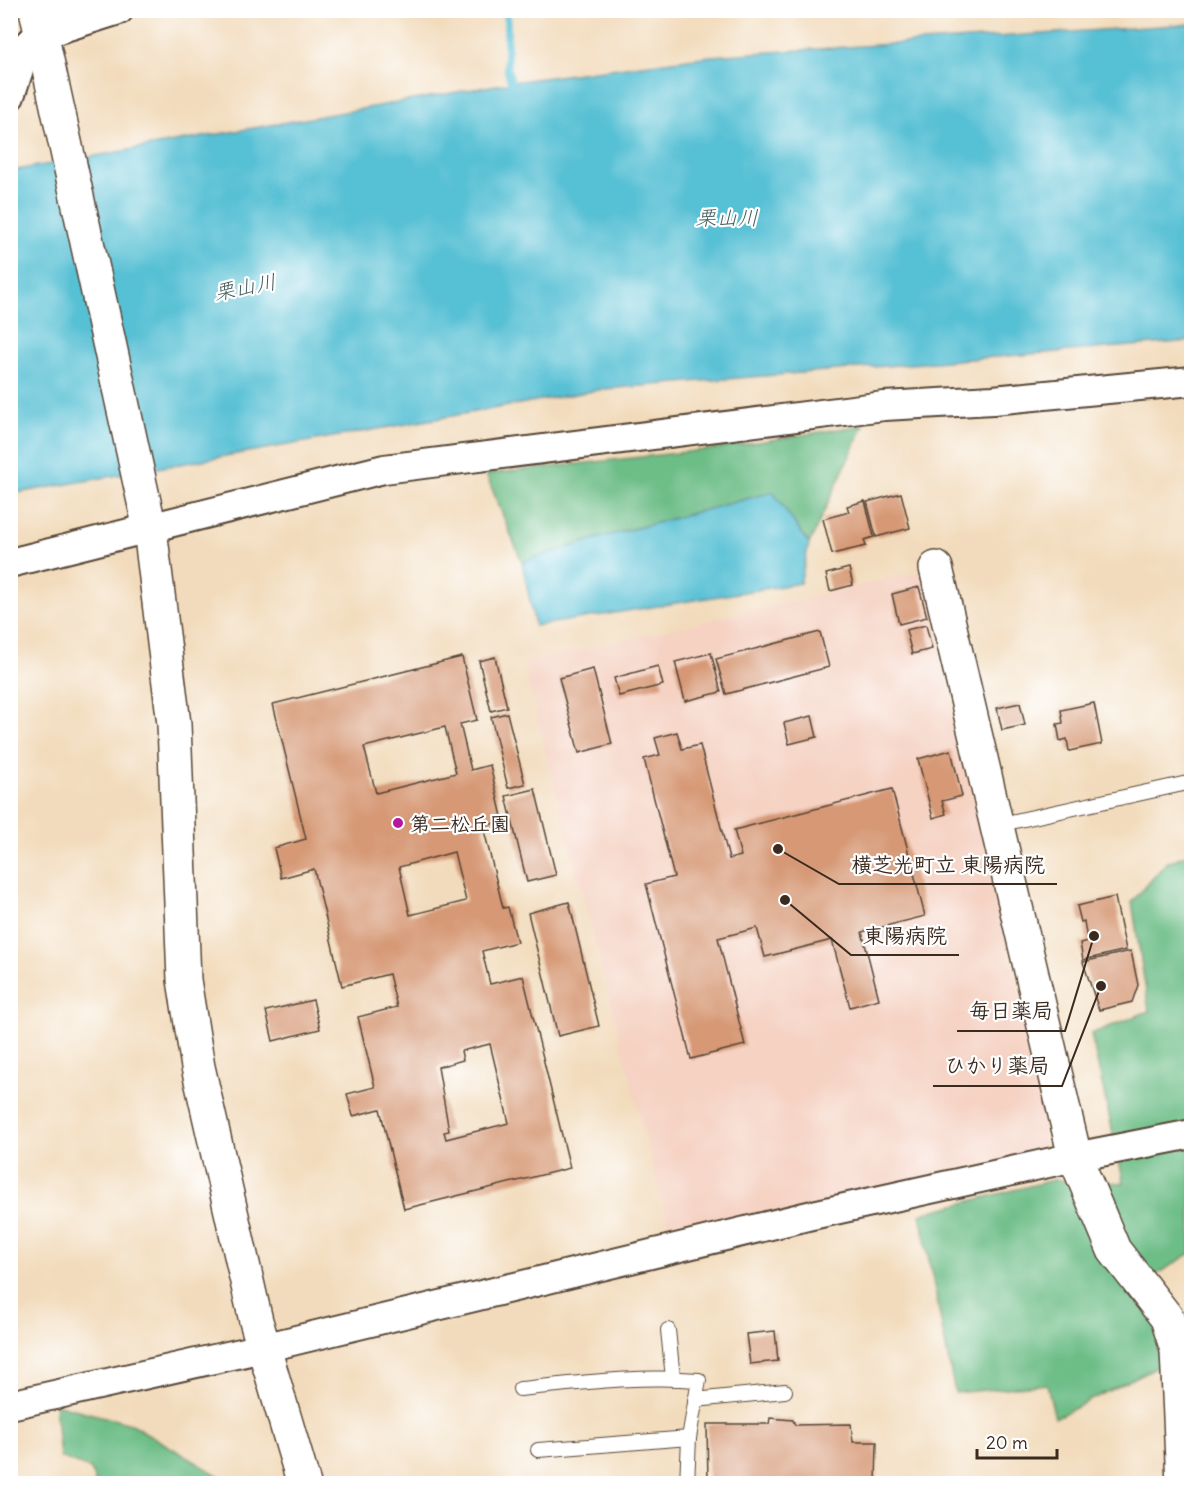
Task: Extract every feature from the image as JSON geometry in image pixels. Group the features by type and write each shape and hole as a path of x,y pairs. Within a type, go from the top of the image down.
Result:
{"street":[{"path":"38,23 119,10"},
{"path":"10,96 27,45 38,23"},
{"path":"38,23 150,529 174,724 184,980 198,1067 263,1348 304,1484"},
{"path":"10,563 384,469 884,406 993,400 1191,381"},
{"path":"936,568 1075,1157 1114,1250 1167,1318 1173,1331 1177,1350 1183,1484"},
{"path":"10,1405 263,1348 807,1216 1191,1134"}],"lane":[{"path":"997,825 1191,782"},
{"path":"669,1330 673,1378"},
{"path":"520,1389 592,1381 673,1378 699,1380 688,1438 687,1484"},
{"path":"695,1400 785,1391"},
{"path":"537,1450 688,1438"}],"shaded area":[{"path":"923,571 960,743 1020,997 1046,1133 1042,1149 672,1240 523,663"}],"green space":[{"path":"864,425 809,544 772,492 595,539 522,562 486,474 713,449"},
{"path":"1191,853 1191,1253 1130,1291 1155,1323 1160,1365 1055,1418 1047,1384 955,1393 920,1214 1053,1180 1124,1183 1091,1034 1149,1011 1132,902 1166,863"},
{"path":"55,1404 131,1424 231,1483 95,1483 91,1469 60,1457"}],"water":[{"name":"栗山川","path":"1191,24 1191,341 604,389 11,494 11,171 519,81 711,56"},
{"path":"773,492 809,544 800,583 535,626 522,562 595,539"}],"building":[{"path":"901,493 910,528 876,537 867,502"},
{"path":"865,501 874,537 864,540 866,546 832,554 823,519 849,512 847,506"},
{"path":"849,568 853,585 830,591 826,574"},
{"path":"919,587 927,617 899,624 892,594"},
{"path":"926,625 932,649 912,654 906,630"},
{"path":"820,632 829,667 726,694 716,659"},
{"path":"711,653 721,692 685,701 675,662"},
{"path":"462,657 477,720 460,724 471,770 490,765 503,821 483,826 503,908 508,907 517,942 482,951 490,984 523,976 570,1168 404,1209 380,1109 353,1116 347,1094 375,1087 358,1017 397,1007 389,974 342,986 314,869 281,878 274,848 306,839 273,704","holes":["445,727 456,773 376,793 364,747","454,852 466,901 410,915 399,867","490,1044 509,1123 446,1139 444,1132 449,1131 438,1067 463,1060 461,1051"]},
{"path":"495,657 507,707 491,711 479,661"},
{"path":"658,666 663,685 619,696 614,678"},
{"path":"593,669 612,744 579,753 559,678"},
{"path":"1020,703 1025,725 1002,730 997,708"},
{"path":"1094,703 1102,744 1069,751 1067,739 1060,741 1057,724 1063,723 1061,710"},
{"path":"507,713 525,784 508,788 491,717"},
{"path":"812,716 817,737 789,744 784,723"},
{"path":"677,732 682,749 700,745 729,859 741,856 734,830 892,789 925,916 862,932 879,999 850,1007 832,940 765,957 757,928 718,938 745,1045 691,1059 646,884 674,877 644,759 660,755 655,738"},
{"path":"951,750 962,796 942,801 946,814 933,818 918,759"},
{"path":"535,789 556,875 527,882 506,796"},
{"path":"1115,897 1126,950 1083,960 1080,943 1087,941 1084,921 1081,922 1077,906"},
{"path":"569,902 599,1026 558,1036 528,913"},
{"path":"1131,951 1138,985 1132,1002 1099,1010 1083,962"},
{"path":"313,1000 320,1029 273,1041 266,1011"},
{"path":"775,1331 778,1361 750,1364 746,1334"},
{"path":"770,1418 793,1420 795,1425 851,1424 853,1442 877,1442 876,1484 708,1484 707,1424 769,1424"}],"waterway":[{"path":"507,10 507,67 514,93"}],"place":[{"name":"第二松丘園","path":"398,823"},
{"name":"横芝光町立 東陽病院","path":"778,849"},
{"name":"東陽病院","path":"785,900"},
{"name":"毎日薬局","path":"1094,936"},
{"name":"ひかり薬局","path":"1101,986"}]}
